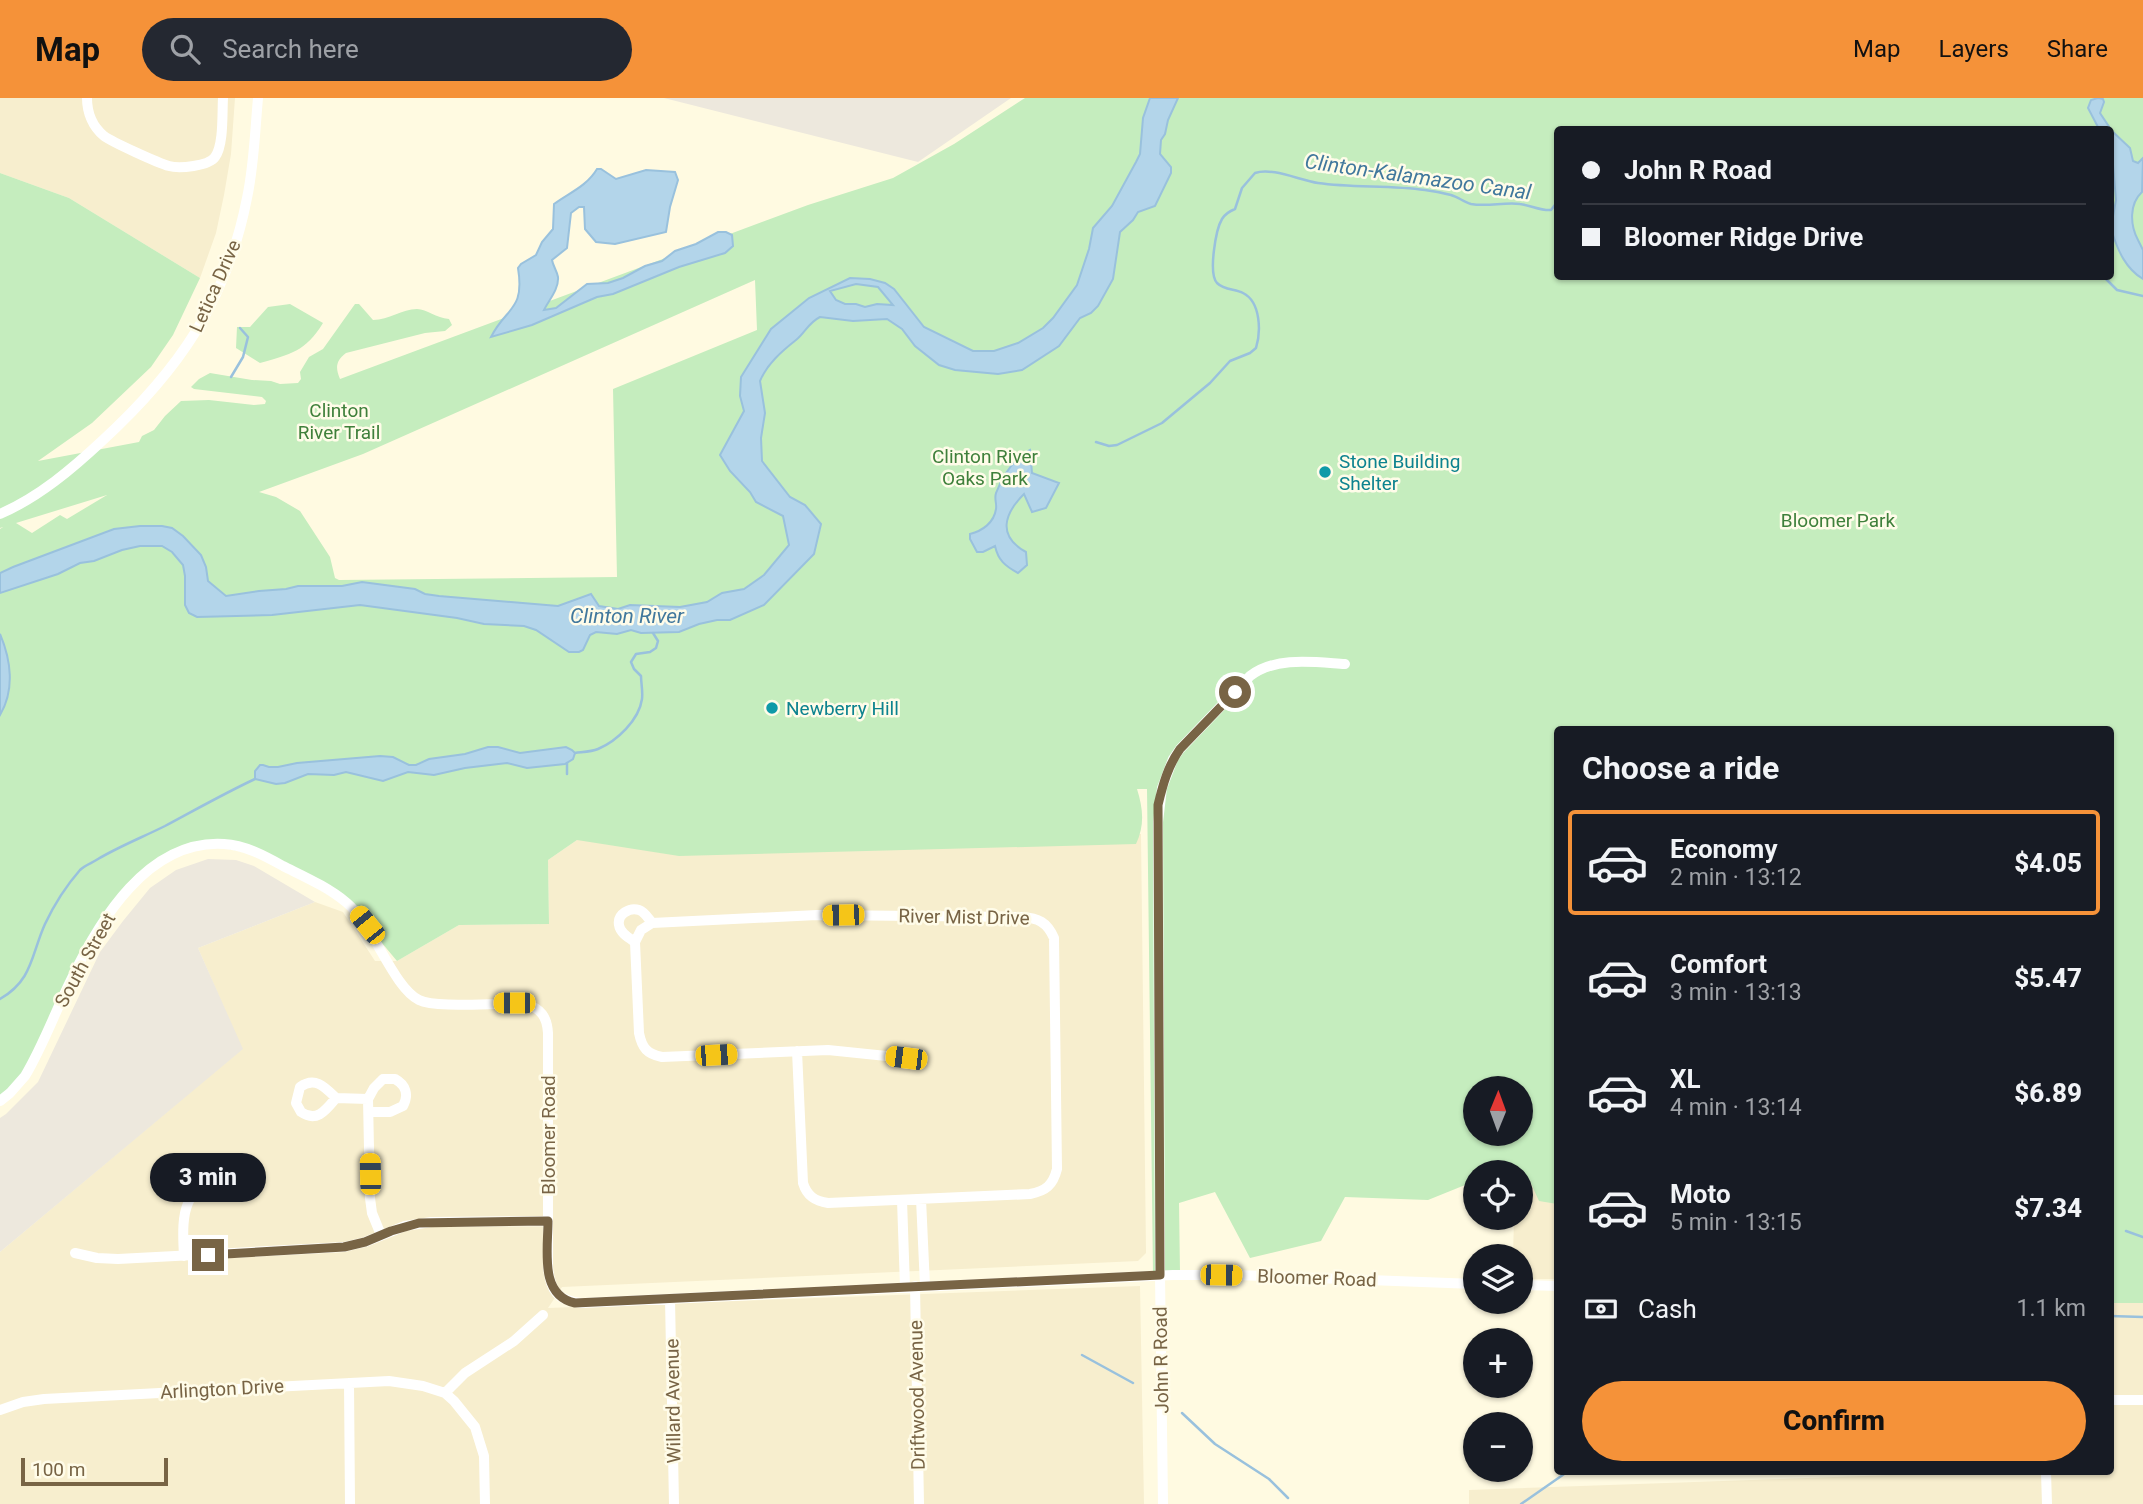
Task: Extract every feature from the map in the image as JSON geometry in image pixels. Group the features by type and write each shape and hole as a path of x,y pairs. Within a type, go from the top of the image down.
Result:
{"street":[{"path":"87,98 88,112 94,125 106,137 171,167 203,165 214,160 221,138 223,98"},
{"name":"Letica Drive","path":"0,514 29,499 95,447 143,402 186,348 212,303 229,265 240,230 248,197 258,98"},
{"name":"John R Road","path":"1163,1504 1158,805 1166,774 1180,749 1250,676 1261,668 1287,663 1345,664"},
{"name":"Bloomer Road","path":"197,846 226,844 253,851 340,897 367,925 397,975 420,1001 436,1004 525,1004 541,1012 548,1032 550,1283 563,1299 582,1303 1160,1275 1236,1275 1463,1284"},
{"name":"South Street","path":"0,1101 25,1076 84,953 115,906 156,864 176,852 197,846"},
{"name":"River Mist Drive","path":"638,910 652,923 843,915 1039,919 1046,924 1054,938 1055,1177 1050,1185 1040,1192 828,1203 815,1200 803,1183 797,1051 662,1057 648,1052 643,1047 639,1033 635,942 620,929 621,916 625,911 638,910"},
{"path":"635,942 641,930 652,923"},
{"path":"797,1051 845,1050 906,1058"},
{"path":"369,1112 397,1110 405,1102 406,1091 401,1082 386,1078 378,1082 368,1098 370,1198 372,1213 381,1235"},
{"path":"336,1098 368,1098"},
{"path":"184,1256 182,1224 186,1203 192,1192 223,1164"},
{"path":"915,1286 921,1199"},
{"path":"902,1200 915,1286"},
{"path":"75,1253 118,1259 336,1248 365,1242 405,1226 431,1222 548,1221"},
{"path":"1533,1285 1554,1286"},
{"name":"Driftwood Avenue","path":"915,1286 919,1504"},
{"name":"Willard Avenue","path":"670,1299 674,1504"},
{"path":"485,1504 484,1456 475,1427 445,1393 465,1373 514,1341 542,1315"},
{"name":"Arlington Drive","path":"0,1410 23,1402 44,1399 349,1383 405,1382 445,1393"},
{"path":"349,1383 350,1504"},
{"path":"2114,1401 2143,1400"},
{"path":"2046,1475 2046,1504"}],"shaded area":[{"path":"0,98 235,98 231,154 224,195 216,233 200,278 69,198 0,173"},
{"path":"664,98 1011,98 918,162"},
{"path":"1141,834 1146,1253 1138,1261 562,1287 548,1308 1140,1286 1144,1504 0,1504 0,1252 242,1049 198,948 315,902 343,912 375,961 397,961 459,925 549,924 548,860 577,840"},
{"path":"208,859 236,860 254,866 315,902 198,948 243,1049 0,1252 0,1118 38,1082 100,952 123,921 150,888 176,870"},
{"path":"1533,1172 1554,1172 1554,1279 1533,1279 1533,1244 1513,1244 1514,1230 1533,1230"},
{"path":"2114,1303 2143,1303 2143,1504 1469,1504 1469,1490 1892,1475 2114,1475"}],"green space":[{"path":"1025,98 2143,98 2143,1303 2114,1303 2114,726 1554,726 1554,1204 1539,1201 1533,1188 1533,1160 1463,1160 1463,1186 1428,1200 1345,1197 1321,1241 1250,1258 1215,1192 1179,1203 1180,1273 1153,1274 1147,789 1137,789 1142,816 1136,844 679,856 577,840 548,860 549,924 459,925 397,961 356,912 267,857 206,844 156,864 99,929 32,1064 0,1101 0,529 3,527 0,528 0,173 69,198 200,278 173,335 151,367 92,423 38,461 139,442 142,436 154,430 181,401 265,404 266,401 262,397 191,387 210,373 280,384 298,383 301,379 300,372 309,357 323,349 355,304 359,304 373,320 417,309 449,319 452,325 445,331 425,333 346,353 337,365 340,379 808,205 893,178 954,144","holes":["755,280 757,330 613,389 617,577 339,580 335,578 330,557 300,511 276,497 259,492 363,454","107,495 67,519 60,515 32,533 16,523"]},
{"path":"290,304 323,323 303,346 289,354 260,363 236,348 237,327 250,327 268,307"}],"water":[{"name":"Clinton River","path":"1150,98 1178,98 1161,140 1160,154 1171,167 1171,173 1155,206 1138,212 1120,232 1113,279 1098,306 1080,318 1059,346 1022,370 998,374 955,370 939,365 915,346 902,329 887,319 853,321 820,317 771,363 760,381 765,413 761,438 762,461 790,497 805,505 821,524 814,554 764,605 730,620 699,624 679,632 596,632 590,635 583,650 569,652 536,630 524,626 484,624 360,605 272,615 197,617 189,613 185,605 183,565 172,552 162,546 140,546 122,550 0,593 0,573 114,529 140,526 172,528 183,536 201,555 208,581 226,596 298,586 342,586 362,582 415,589 439,596 558,606 591,594 599,606 618,609 630,605 680,607 707,602 722,593 744,589 764,575 789,545 783,516 756,502 720,455 744,411 740,396 741,377 771,329 809,298 850,278 870,279 894,289 924,327 973,351 994,351 1018,343 1043,328 1077,285 1093,228 1112,206 1140,154 1143,118","holes":["856,284 878,287 893,305 877,304 865,307 845,304 836,300 830,291"]},
{"path":"2103,99 2100,113 2109,126 2097,126 2088,108 2091,100"},
{"path":"2114,133 2130,148 2133,161 2138,163 2143,158 2142,192 2135,202 2132,221 2143,250 2143,279 2123,259 2114,238"},
{"path":"597,169 616,179 646,170 675,172 678,180 666,232 615,244 596,242 585,229 584,207 579,207 571,213 567,248 552,260 558,281 544,310 556,308 587,284 608,283 623,278 718,232 732,235 733,246 725,253 679,267 613,294 597,297 532,325 491,337 516,301 519,293 518,268 536,255 553,229 554,204 583,185"},
{"path":"1030,450 1032,473 1059,483 1046,508 1032,512 1024,494 1008,517 1007,532 1017,546 1026,552 1027,565 1018,573 1003,562 995,546 977,552 970,534 990,522 995,514 995,495 1002,480 1009,468"},
{"path":"0,634 10,675 8,695 0,715"},
{"path":"488,747 520,753 566,747 575,753 573,759 565,764 527,768 507,763 434,775 408,772 383,781 346,772 334,775 308,774 276,784 255,779 255,771 260,765 278,767 380,756 393,757 409,765 416,765 429,759 465,754"}],"waterway":[{"name":"Clinton-Kalamazoo Canal","path":"1096,442 1109,446 1117,445 1162,423 1210,383 1230,361 1256,348 1259,326 1253,303 1243,293 1217,283 1213,270 1215,241 1222,219 1235,209 1242,188 1255,173 1277,173 1331,185 1428,190 1477,205 1514,204 1543,210 1551,210 1554,206"},
{"name":"Clinton-Kalamazoo Canal","path":"2107,280 2117,290 2143,296"},
{"path":"231,377 243,357 248,337 240,328"},
{"name":"Clinton River","path":"575,753 592,751 605,745 619,735 637,715 642,699 641,676 631,662 636,654 650,652 656,648 658,641 653,633"},
{"path":"567,763 567,774"},
{"path":"0,999 11,992 25,975 56,903 82,868 255,779"},
{"path":"2126,1231 2143,1237"},
{"path":"2114,1316 2143,1317"},
{"path":"1082,1355 1133,1383"},
{"path":"1182,1413 1215,1444 1269,1479 1288,1498"},
{"path":"1521,1504 1563,1475"}],"place":[{"name":"Stone Building Shelter","path":"1325,472"},
{"name":"Newberry Hill","path":"772,708"}],"route":[{"path":"208,1255 344,1247 419,1223 548,1221 550,1283 563,1299 575,1303 1160,1275 1158,805 1173,759 1235,692"}],"park label":[{"name":"Clinton River Trail","path":"339,421"},
{"name":"Clinton River Oaks Park","path":"985,467"},
{"name":"Bloomer Park","path":"1838,520"}]}
